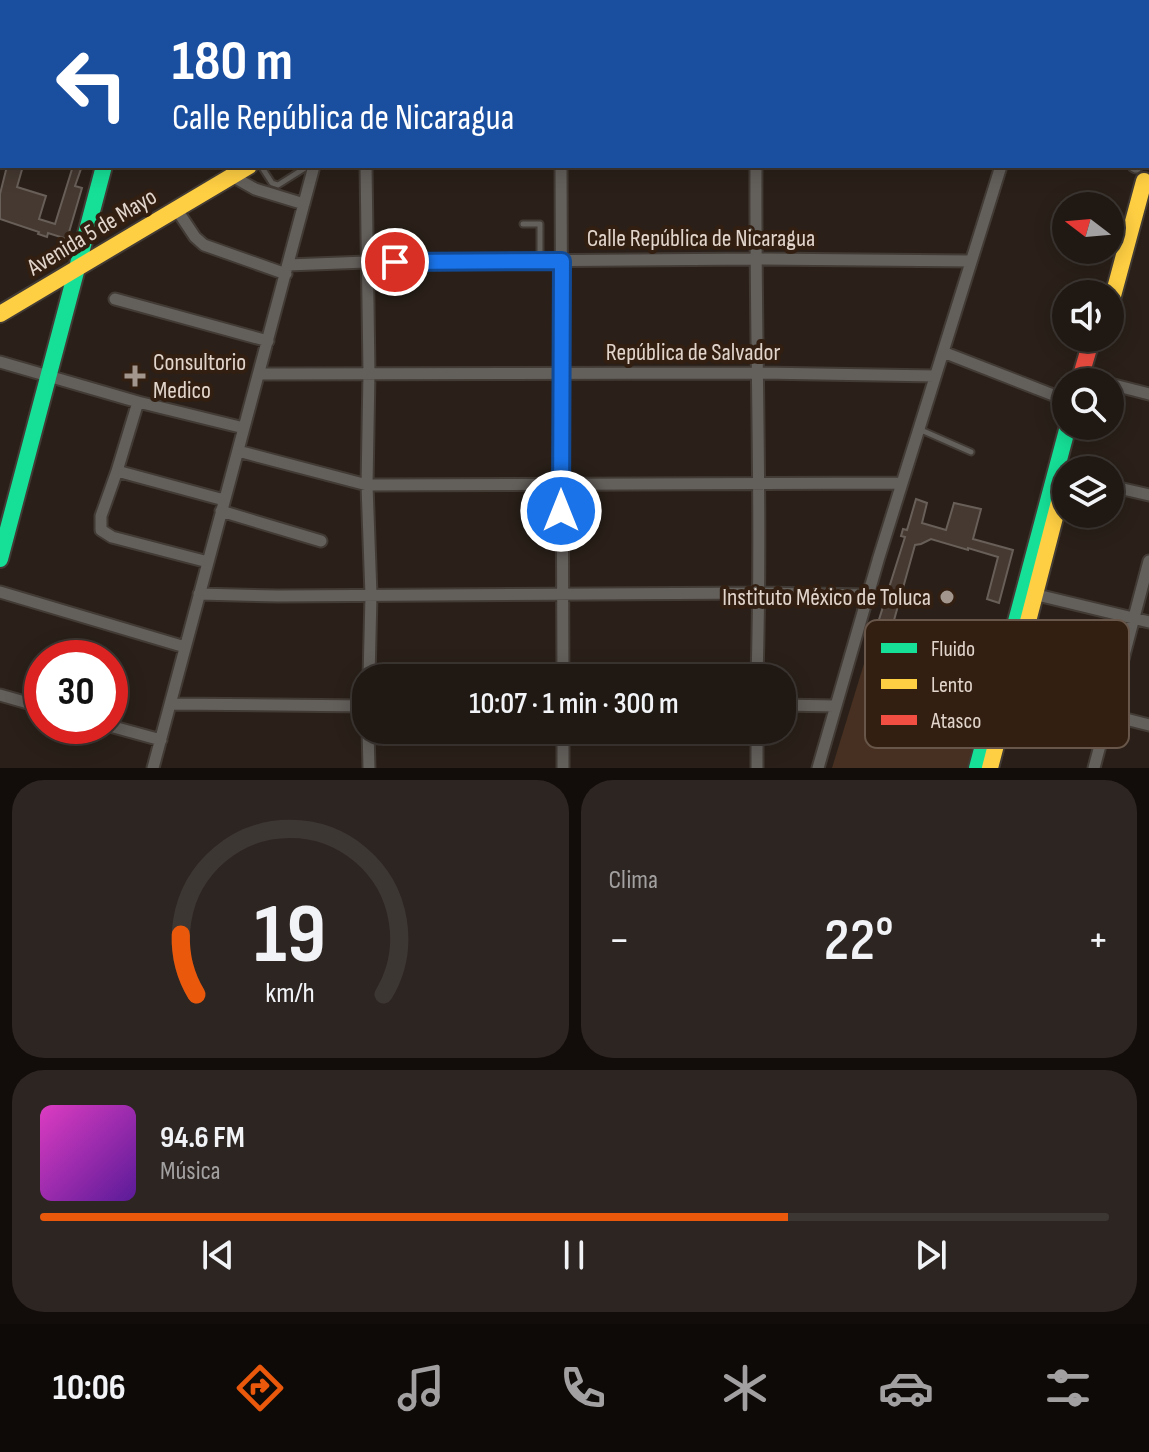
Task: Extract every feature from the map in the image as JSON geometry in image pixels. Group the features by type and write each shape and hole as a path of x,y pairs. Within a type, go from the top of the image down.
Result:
{"main road":[{"path":"0,559 104,168"},
{"name":"Avenida 5 de Mayo","path":"0,314 246,168"},
{"path":"1109,280 1139,173"},
{"path":"1116,280 1139,173"},
{"path":"1022,620 1052,515"},
{"path":"977,768 984,748"},
{"path":"990,768 994,748"}],"street":[{"path":"366,168 369,664"},
{"path":"561,168 563,664"},
{"path":"756,168 760,593 757,664"},
{"path":"818,768 867,595 1000,168"},
{"path":"153,768 287,270 304,204 308,170"},
{"path":"232,176 255,189 304,204"},
{"path":"177,210 204,245 287,270"},
{"name":"Calle República de Nicaragua","path":"287,270 366,262 971,261"},
{"path":"115,299 268,341"},
{"path":"943,352 1052,395"},
{"path":"0,362 138,402 244,428"},
{"name":"República de Salvador","path":"260,374 756,373 935,376"},
{"path":"1124,388 1149,394"},
{"path":"138,402 101,530 112,537 208,562"},
{"path":"238,451 367,485 902,483"},
{"path":"117,471 321,541"},
{"path":"1124,489 1149,495"},
{"path":"1129,637 1149,561"},
{"path":"0,592 185,647"},
{"path":"1029,593 1149,622"},
{"path":"199,594 867,595"},
{"path":"0,695 24,702"},
{"path":"171,704 352,706"},
{"path":"796,705 835,706"},
{"path":"1129,720 1149,725"},
{"path":"128,731 161,740"},
{"path":"368,744 369,768"},
{"path":"563,744 563,768"},
{"path":"757,744 757,768"},
{"path":"1094,768 1099,748"}],"lane":[{"path":"262,168 272,183 278,185 308,170"},
{"path":"523,224 540,224 540,261"},
{"path":"919,430 971,452"}],"shaded area":[{"path":"865,661 865,748 973,748 968,768 832,768"}],"building":[{"path":"6,168 22,168 17,187 46,196 39,219 55,224 72,168 81,168 75,186 82,188 67,239 48,233 47,237 0,219 0,194"},
{"path":"916,499 927,503 922,523 946,530 954,503 981,509 973,539 1013,550 999,603 987,599 998,557 931,539 915,545 894,620 879,620 905,537 901,536 903,529 907,530"}],"traffic: fast":[{"path":"0,559 103,168"},
{"path":"1016,620 1064,440"},
{"path":"977,768 982,748"}],"traffic: slow":[{"path":"0,314 246,168"},
{"path":"1117,280 1144,181"},
{"path":"1028,620 1052,528"},
{"path":"990,768 995,748"}],"traffic: jam":[{"path":"1083,368 1088,352"}],"place":[{"name":"Consultorio Medico","path":"135,376"},
{"name":"Instituto México de Toluca","path":"947,597"}],"route":[{"path":"395,262 562,261 561,511"}]}
